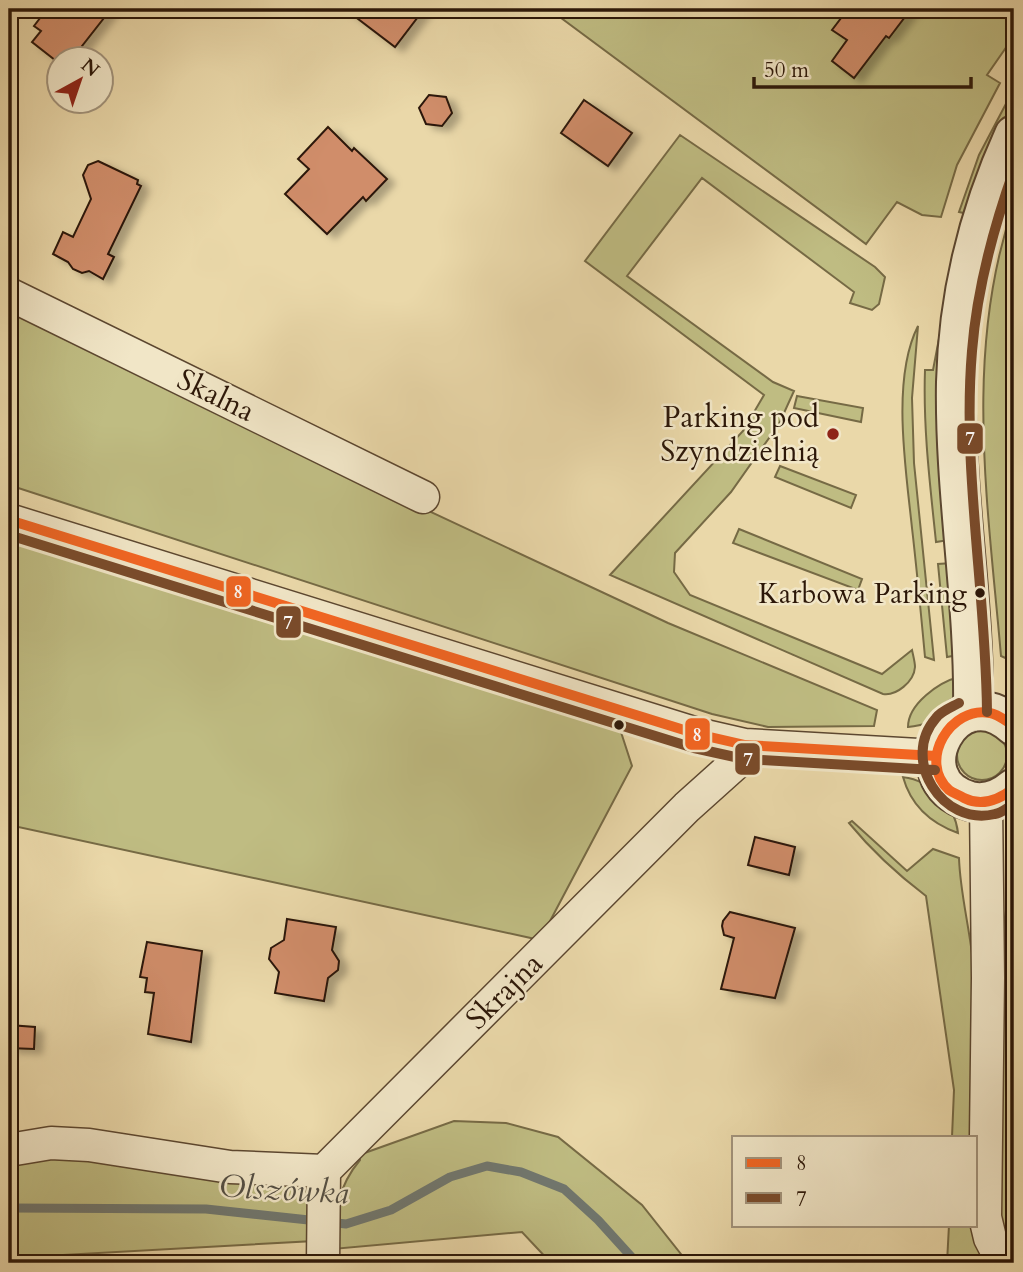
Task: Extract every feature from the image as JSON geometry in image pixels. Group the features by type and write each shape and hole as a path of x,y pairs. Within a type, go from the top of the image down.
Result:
{"street":[{"path":"973,712 974,664 956,417 957,354 963,300 979,232 991,191 1014,135"},
{"name":"Skalna","path":"9,294 423,496"},
{"path":"9,520 658,723 745,745 936,756"},
{"path":"1003,1263 990,1238 985,1217 988,978 1000,795 961,798 950,791 937,769 936,756 943,732 961,716 973,712 997,714 1014,726"},
{"name":"Skrajna","path":"324,1171 687,807 736,763 745,745"},
{"path":"9,1150 51,1143 89,1145 230,1167 324,1171 323,1251"}],"shaded area":[{"path":"549,9 1014,9 1014,36 987,75 1000,83 957,165 941,217 922,215 897,202 866,244"},
{"path":"1009,98 1014,100 968,214 959,212 979,155"},
{"path":"680,135 875,267 885,277 879,304 872,310 850,303 854,292 702,178 627,276 773,382 794,391 779,424 731,492 675,553 674,572 690,595 882,674 912,650 914,673 904,687 893,693 883,694 610,575 743,431 764,395 585,261"},
{"path":"1014,204 1014,662 1001,656 986,485 984,372 998,259"},
{"path":"9,306 337,468 668,623 877,710 874,726 768,727 712,714 9,485"},
{"path":"942,323 949,540 936,542 926,435 925,370 933,370"},
{"path":"918,326 912,398 914,463 934,660 925,657 903,425 905,372"},
{"path":"797,396 863,408 861,422 794,408"},
{"path":"780,466 856,495 851,508 775,477"},
{"path":"739,529 862,579 858,590 733,543"},
{"path":"9,531 619,726 632,766 540,940 9,825"},
{"path":"952,563 958,655 947,657 938,564"},
{"path":"959,677 957,688 944,712 929,722 908,727 913,710 926,695"},
{"path":"982,730 1000,737 1007,755 1000,773 982,780 964,773 957,755 964,737"},
{"path":"903,777 914,779 940,796 952,813 958,833 930,819 923,812 911,797"},
{"path":"852,821 907,871 933,849 959,858 975,999 974,1136 952,1136 954,1090 926,896 876,853 849,823"},
{"path":"1014,855 1014,1263 999,1239 1001,941 1007,905 1009,857"},
{"path":"454,1121 506,1123 558,1137 642,1205 688,1263 551,1263 522,1232 333,1249 338,1202 346,1180 360,1160 359,1155"},
{"path":"52,1152 301,1184 309,1196 314,1241 9,1258 9,1160"},
{"path":"949,1226 978,1226 981,1263 947,1263"}],"building":[{"path":"47,9 111,9 82,46 46,46 46,53 32,42 41,31 34,26"},
{"path":"345,9 424,9 395,47"},
{"path":"848,9 911,9 854,78 832,61 847,40 832,30"},
{"path":"429,95 446,97 452,113 442,126 426,124 419,108"},
{"path":"584,100 632,133 608,166 561,133"},
{"path":"328,127 352,151 354,148 387,179 366,201 363,197 327,234 285,194 309,169 298,159"},
{"path":"98,161 138,180 137,184 141,186 108,254 114,257 103,279 89,271 82,273 73,269 68,262 53,254 63,232 73,237 91,199 83,175 88,165"},
{"path":"755,837 795,847 789,875 748,865"},
{"path":"730,912 795,928 775,998 721,989 734,938 724,935 722,926"},
{"path":"287,919 336,927 332,950 339,961 338,970 328,978 324,1001 275,993 279,972 269,959 271,948 284,940"},
{"path":"147,942 202,951 191,1042 148,1034 154,993 145,992 147,978 140,977"},
{"path":"9,1025 35,1027 34,1049 9,1048"}],"waterway":[{"name":"Olszówka","path":"9,1208 206,1209 346,1224 391,1210 450,1177 487,1166 521,1172 564,1189 598,1220 637,1263"}],"transit line":[{"name":"7","path":"987,712 970,440 972,351 982,282 999,214 1014,170"},
{"name":"8","path":"9,520 697,734 745,745 936,756"},
{"name":"7","path":"9,535 694,748 744,759 935,770"},
{"name":"7","path":"959,703 938,716 926,734 923,752 925,770 932,786 944,800 958,810 976,815 998,813 1014,804"},
{"name":"8","path":"1014,726 990,713 976,713 963,718 951,726 943,738 936,765 940,778 949,790 971,801 990,801 1014,788"}],"place":[{"name":"Parking pod Szyndzielnią","path":"833,434"},
{"name":"Karbowa Parking","path":"980,593"}]}
